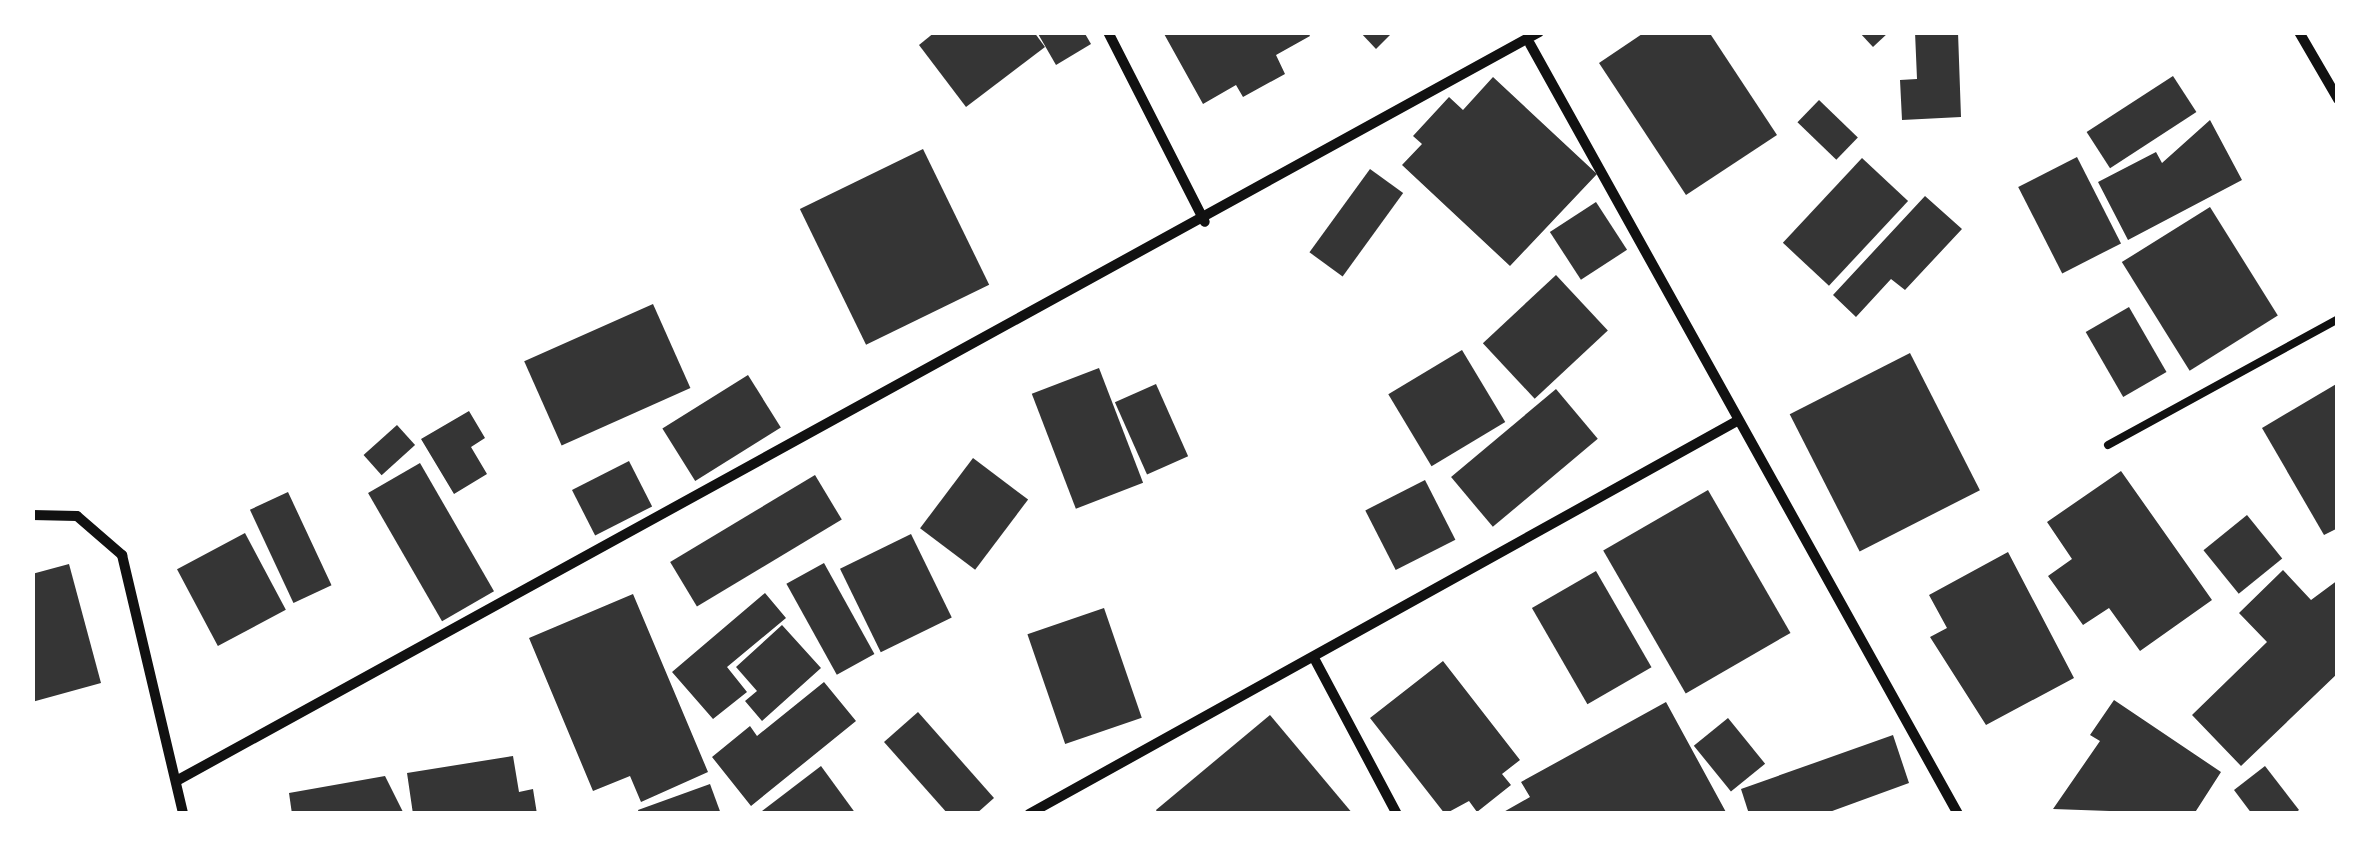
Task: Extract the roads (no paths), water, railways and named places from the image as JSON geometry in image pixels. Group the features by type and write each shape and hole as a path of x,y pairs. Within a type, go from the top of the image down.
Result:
{"street":[{"path":"1108,32 1205,222"},
{"path":"178,780 1530,44 1539,32"},
{"path":"2299,32 2338,99"},
{"path":"1530,44 1958,814"},
{"path":"1029,814 1738,420"},
{"path":"32,516 78,516 122,555 183,814"},
{"path":"1314,658 1398,814"}],"lane":[{"path":"2108,445 2338,319"}]}
